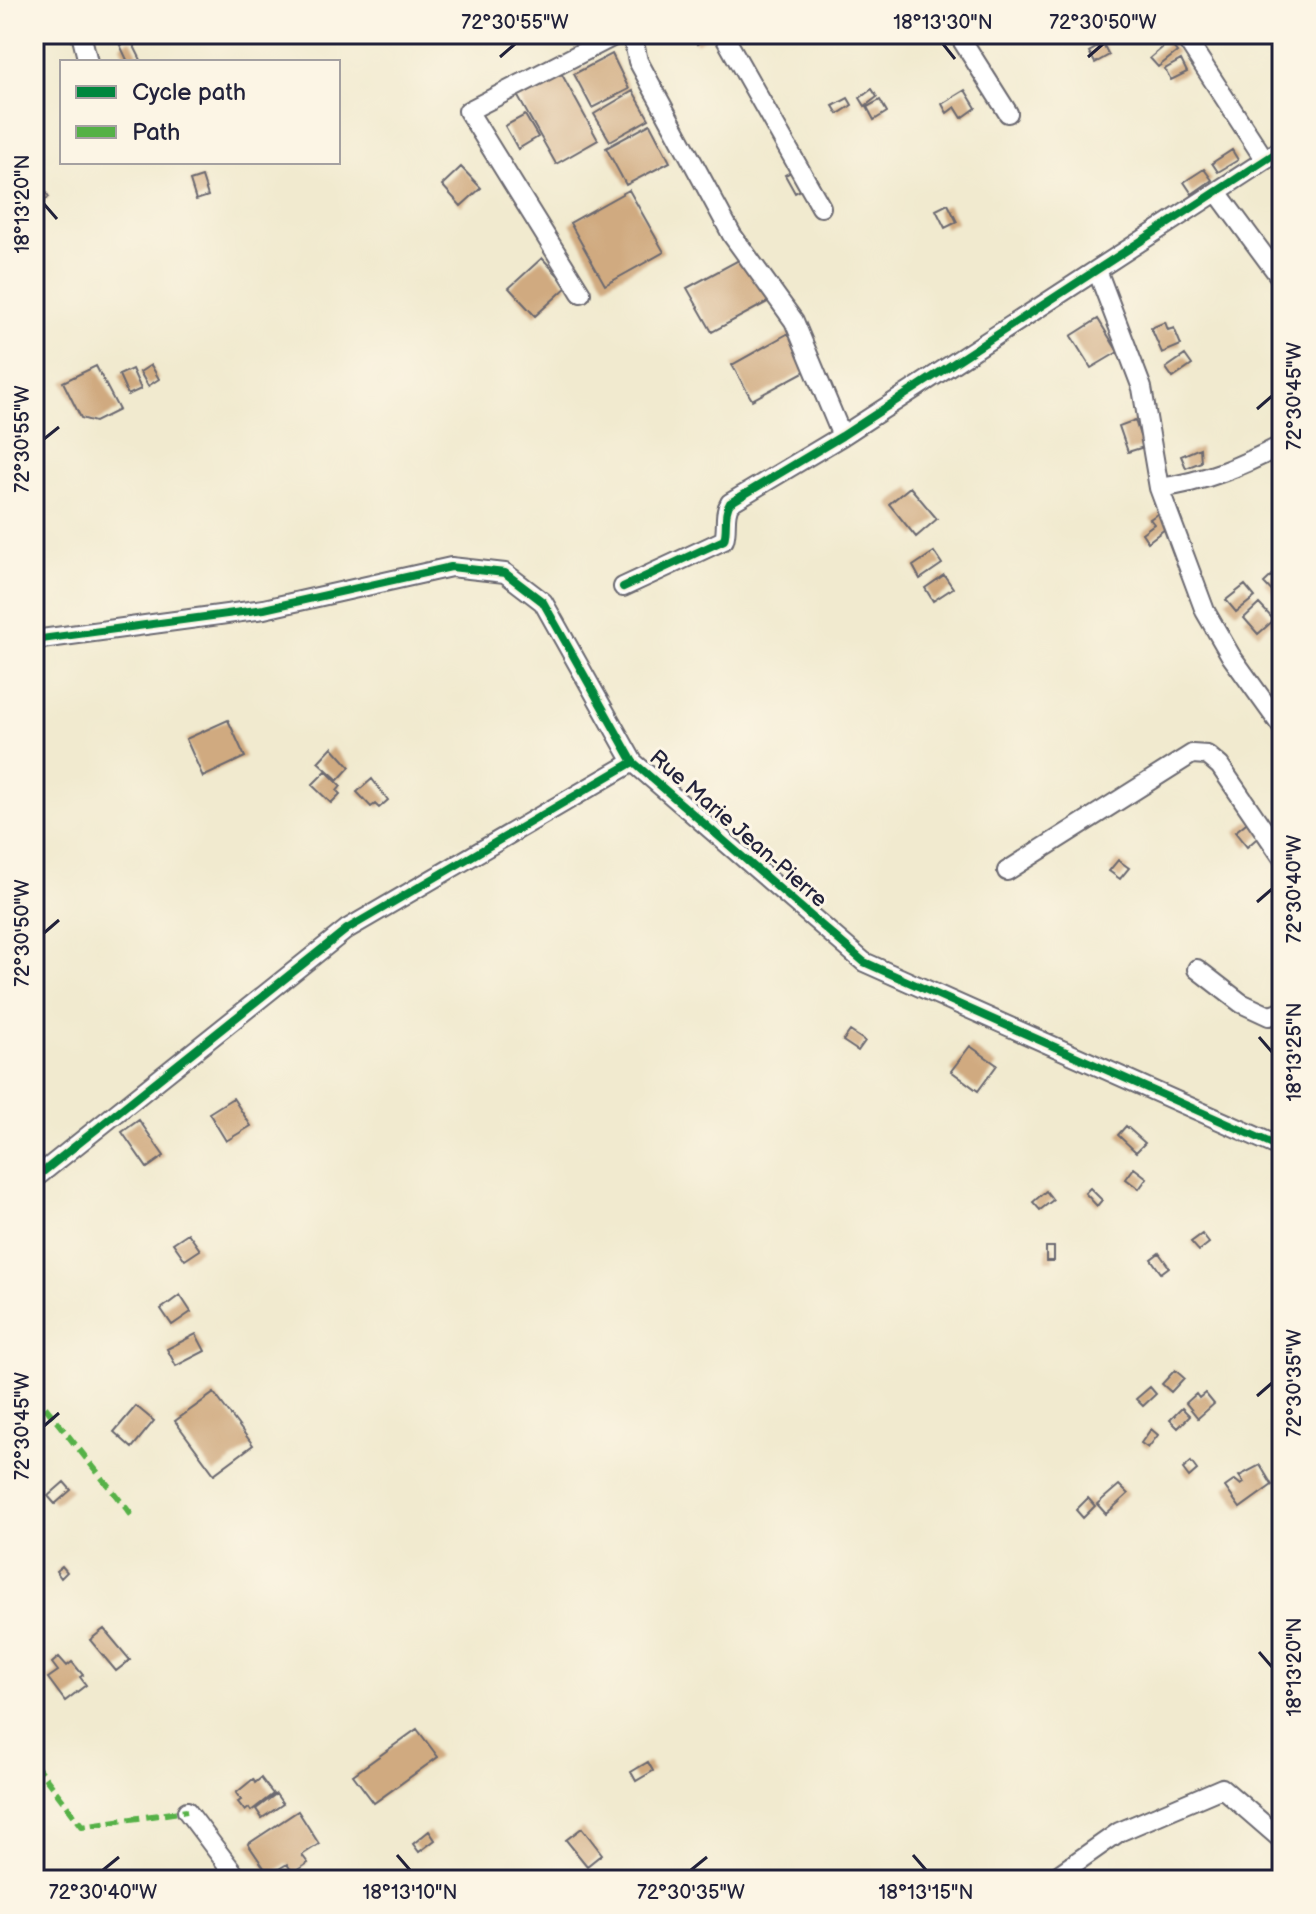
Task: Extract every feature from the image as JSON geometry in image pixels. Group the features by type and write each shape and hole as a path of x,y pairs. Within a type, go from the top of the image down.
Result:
{"street":[{"path":"81,34 88,60"},
{"path":"581,293 468,111 618,34"},
{"path":"632,34 638,61 732,235 794,321 842,436"},
{"path":"723,34 821,207"},
{"path":"958,34 1008,113"},
{"path":"1183,34 1265,160"},
{"path":"623,587 724,540 727,533 726,509 730,503 842,436 1282,149"},
{"path":"1217,192 1282,280"},
{"path":"1097,270 1142,388 1159,488 1205,611 1231,656 1282,727"},
{"path":"1159,488 1192,484 1250,462 1282,445"},
{"name":"Rue Marie Jean-Pierre","path":"34,640 264,609 451,567 505,573 543,602 633,762 864,962 1282,1148"},
{"path":"1007,871 1192,754 1207,755 1220,766 1282,857"},
{"path":"34,1179 347,929 633,762"},
{"path":"1197,969 1241,1003 1269,1016 1282,1012"},
{"path":"1051,1880 1119,1832 1222,1788 1282,1840"},
{"path":"187,1811 239,1880"}],"building":[{"path":"691,34 707,34 708,36 697,44"},
{"path":"131,40 141,60 127,60 120,45"},
{"path":"1169,42 1177,52 1158,67 1150,58"},
{"path":"1103,44 1109,55 1095,63 1089,52"},
{"path":"612,54 629,89 592,108 574,74"},
{"path":"1181,60 1187,72 1171,80 1165,69"},
{"path":"560,71 598,140 556,164 517,95"},
{"path":"872,89 877,97 865,106 860,98"},
{"path":"965,90 976,108 962,118 955,107 947,113 942,104"},
{"path":"633,91 649,119 610,141 594,114"},
{"path":"848,98 852,105 838,114 833,106"},
{"path":"880,100 887,112 874,120 867,107"},
{"path":"525,115 538,137 518,149 505,126"},
{"path":"650,124 670,162 626,185 606,148"},
{"path":"1232,150 1238,160 1218,172 1212,163"},
{"path":"461,167 481,188 461,206 442,185"},
{"path":"799,168 808,186 795,193 785,175"},
{"path":"1204,169 1212,180 1192,194 1184,182"},
{"path":"202,177 208,196 196,200 190,181"},
{"path":"37,178 49,197 39,204 34,197 34,180"},
{"path":"629,190 664,252 605,285 570,223"},
{"path":"948,204 957,222 945,228 936,210"},
{"path":"748,255 773,299 712,332 687,288"},
{"path":"542,258 568,286 535,316 509,288"},
{"path":"1098,319 1118,352 1091,368 1071,336"},
{"path":"1165,322 1168,330 1174,328 1181,345 1162,353 1151,328"},
{"path":"789,333 809,369 752,400 732,365"},
{"path":"1185,355 1192,365 1173,378 1166,368"},
{"path":"151,365 159,379 148,386 140,372"},
{"path":"96,366 119,410 95,422 81,418 63,382"},
{"path":"132,369 141,389 128,395 119,375"},
{"path":"1135,420 1140,436 1146,434 1150,445 1128,452 1119,426"},
{"path":"1200,448 1201,462 1186,468 1181,456"},
{"path":"910,487 937,519 916,537 889,504"},
{"path":"1160,512 1170,525 1148,542 1142,533 1154,524 1150,519"},
{"path":"934,552 942,564 920,579 913,566"},
{"path":"1282,566 1282,593 1277,597 1264,583"},
{"path":"944,575 953,588 933,601 925,588"},
{"path":"1245,585 1255,597 1236,612 1226,600"},
{"path":"1259,604 1274,620 1258,634 1244,618"},
{"path":"228,720 245,757 203,777 186,739"},
{"path":"332,747 350,767 338,780 318,762"},
{"path":"326,771 341,786 337,791 340,794 331,803 312,785"},
{"path":"372,779 388,800 379,808 375,804 371,807 357,792"},
{"path":"1250,820 1262,834 1247,847 1235,832"},
{"path":"1118,860 1129,868 1120,879 1109,871"},
{"path":"850,1031 865,1041 858,1051 843,1041"},
{"path":"970,1046 997,1065 978,1091 951,1071"},
{"path":"233,1098 251,1126 226,1141 209,1113"},
{"path":"139,1120 164,1156 147,1168 122,1132"},
{"path":"1126,1126 1145,1143 1136,1152 1118,1135"},
{"path":"1134,1168 1147,1178 1139,1189 1126,1179"},
{"path":"1090,1188 1102,1200 1097,1206 1085,1193"},
{"path":"1046,1191 1053,1200 1040,1210 1033,1202"},
{"path":"188,1233 200,1250 185,1260 173,1243"},
{"path":"1202,1234 1209,1243 1199,1251 1191,1242"},
{"path":"1046,1247 1054,1247 1054,1261 1046,1261"},
{"path":"1159,1253 1169,1267 1161,1273 1151,1259"},
{"path":"180,1295 191,1312 172,1325 161,1309"},
{"path":"196,1334 205,1351 176,1366 167,1349"},
{"path":"1175,1370 1184,1378 1171,1392 1162,1384"},
{"path":"1150,1387 1156,1394 1143,1406 1136,1399"},
{"path":"214,1393 253,1445 214,1474 175,1421"},
{"path":"1205,1393 1214,1404 1198,1418 1186,1403 1196,1394 1199,1398"},
{"path":"136,1406 154,1421 132,1448 114,1432"},
{"path":"1182,1408 1190,1416 1178,1428 1170,1420"},
{"path":"1151,1429 1158,1435 1148,1448 1141,1443"},
{"path":"1191,1462 1197,1470 1189,1477 1183,1469"},
{"path":"1260,1465 1272,1485 1240,1508 1225,1487 1235,1480 1241,1485 1244,1483 1239,1476"},
{"path":"64,1482 71,1490 55,1504 48,1496"},
{"path":"1119,1485 1128,1494 1106,1514 1097,1504"},
{"path":"1088,1498 1095,1506 1083,1518 1076,1510"},
{"path":"62,1566 67,1572 61,1578 56,1571"},
{"path":"104,1629 130,1660 116,1671 90,1640"},
{"path":"59,1657 67,1666 72,1662 83,1675 80,1677 86,1685 65,1701 48,1678 58,1671 52,1663"},
{"path":"417,1729 438,1757 374,1803 353,1775"},
{"path":"648,1762 653,1771 636,1781 631,1772"},
{"path":"261,1778 273,1794 251,1811 249,1808 245,1811 236,1793 253,1779 255,1783"},
{"path":"276,1794 283,1804 262,1818 256,1809"},
{"path":"298,1811 319,1844 302,1855 308,1863 293,1873 287,1864 269,1875 248,1844"},
{"path":"582,1828 602,1854 587,1866 566,1840"},
{"path":"429,1831 435,1840 419,1852 413,1844"},
{"path":"263,1871 270,1880 253,1878"}],"marked path":[{"path":"34,1393 134,1518"},
{"path":"34,1763 82,1826 187,1811"}],"cycle path":[{"path":"623,587 724,540 730,503 842,436 1282,149"},
{"path":"34,640 264,609 451,567 505,573 543,602 633,762 864,962 1282,1148"},
{"path":"34,1179 347,929 633,762"}]}
